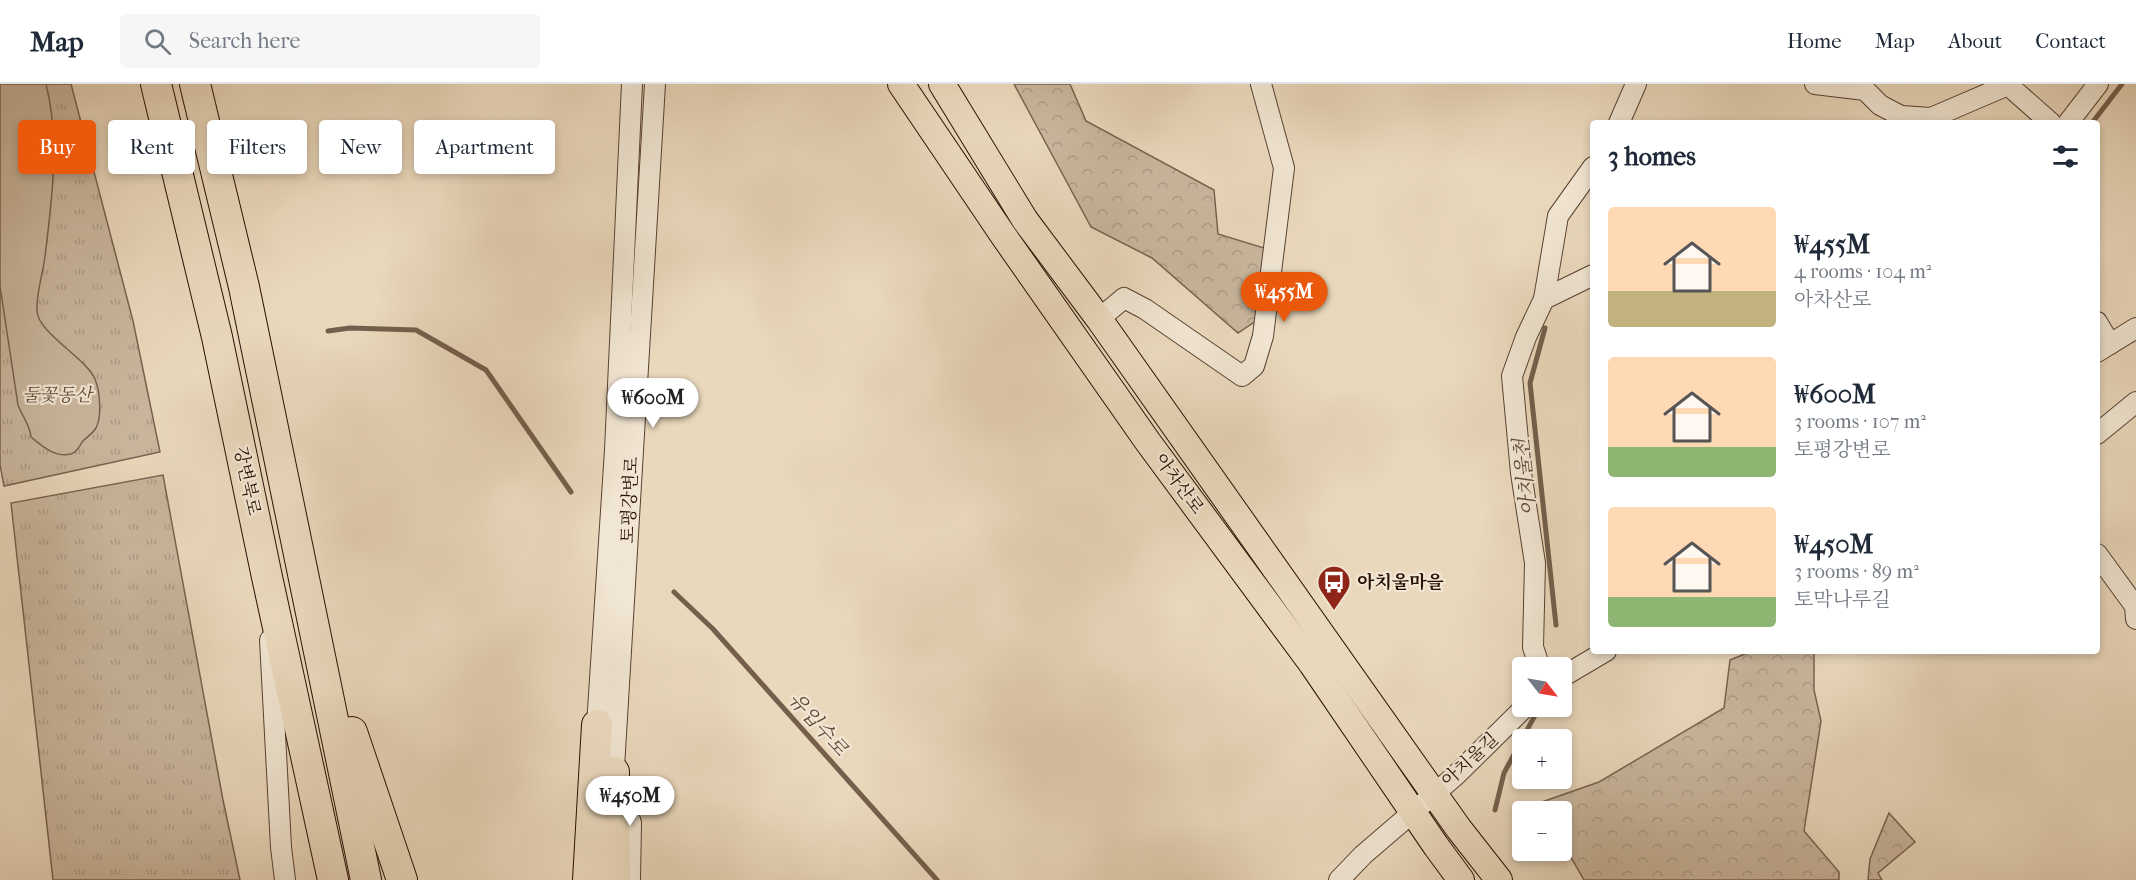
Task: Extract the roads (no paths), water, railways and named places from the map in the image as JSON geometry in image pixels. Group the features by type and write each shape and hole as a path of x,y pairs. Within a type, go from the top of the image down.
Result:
{"highway":[{"name":"강변북로","path":"156,84 217,337 333,880"},
{"name":"강변북로","path":"195,84 244,286 366,880"},
{"path":"311,609 402,880"},
{"path":"588,880 597,725"},
{"path":"614,772 615,880"}],"main road":[{"name":"아차산로","path":"901,84 1148,442 1312,664 1461,880"},
{"name":"아차산로","path":"942,84 1025,220 1099,319 1498,880"}],"street":[{"name":"토평강변로","path":"597,725 615,450 632,84"},
{"name":"토평강변로","path":"608,880 655,84"},
{"path":"1099,319 1124,298 1145,309 1242,376 1254,366 1263,336 1284,168 1262,84"},
{"path":"1620,120 1636,84"},
{"path":"1815,84 1865,90 1880,105 1901,116 1931,118 2008,85 2048,120"},
{"path":"2070,120 2098,84"},
{"path":"1536,657 1533,647 1535,564 1521,473 1512,376 1526,337 1544,299 1558,216 1590,171"},
{"path":"1544,299 1590,276"},
{"path":"2100,333 2104,348 2136,328"},
{"path":"2100,432 2136,402"},
{"path":"2100,558 2135,606 2136,620"},
{"path":"267,577 275,752 285,880"},
{"path":"1572,671 1601,654"},
{"name":"아치울길","path":"1339,880 1362,855 1455,776 1515,717"},
{"path":"597,725 632,823 630,880"}],"waterway":[{"name":"아치울천","path":"2094,120 2122,84"},
{"name":"유입수로","path":"328,331 350,328 416,330 486,370 571,492"},
{"name":"아치울천","path":"1545,328 1530,383 1556,625"},
{"name":"유입수로","path":"674,592 713,629 937,880"},
{"name":"아치울천","path":"1495,810 1504,773 1534,717"}],"place":[{"name":"아치울마을","path":"1334,611"}],"park label":[{"name":"둘꽃동산","path":"57,395"}]}
